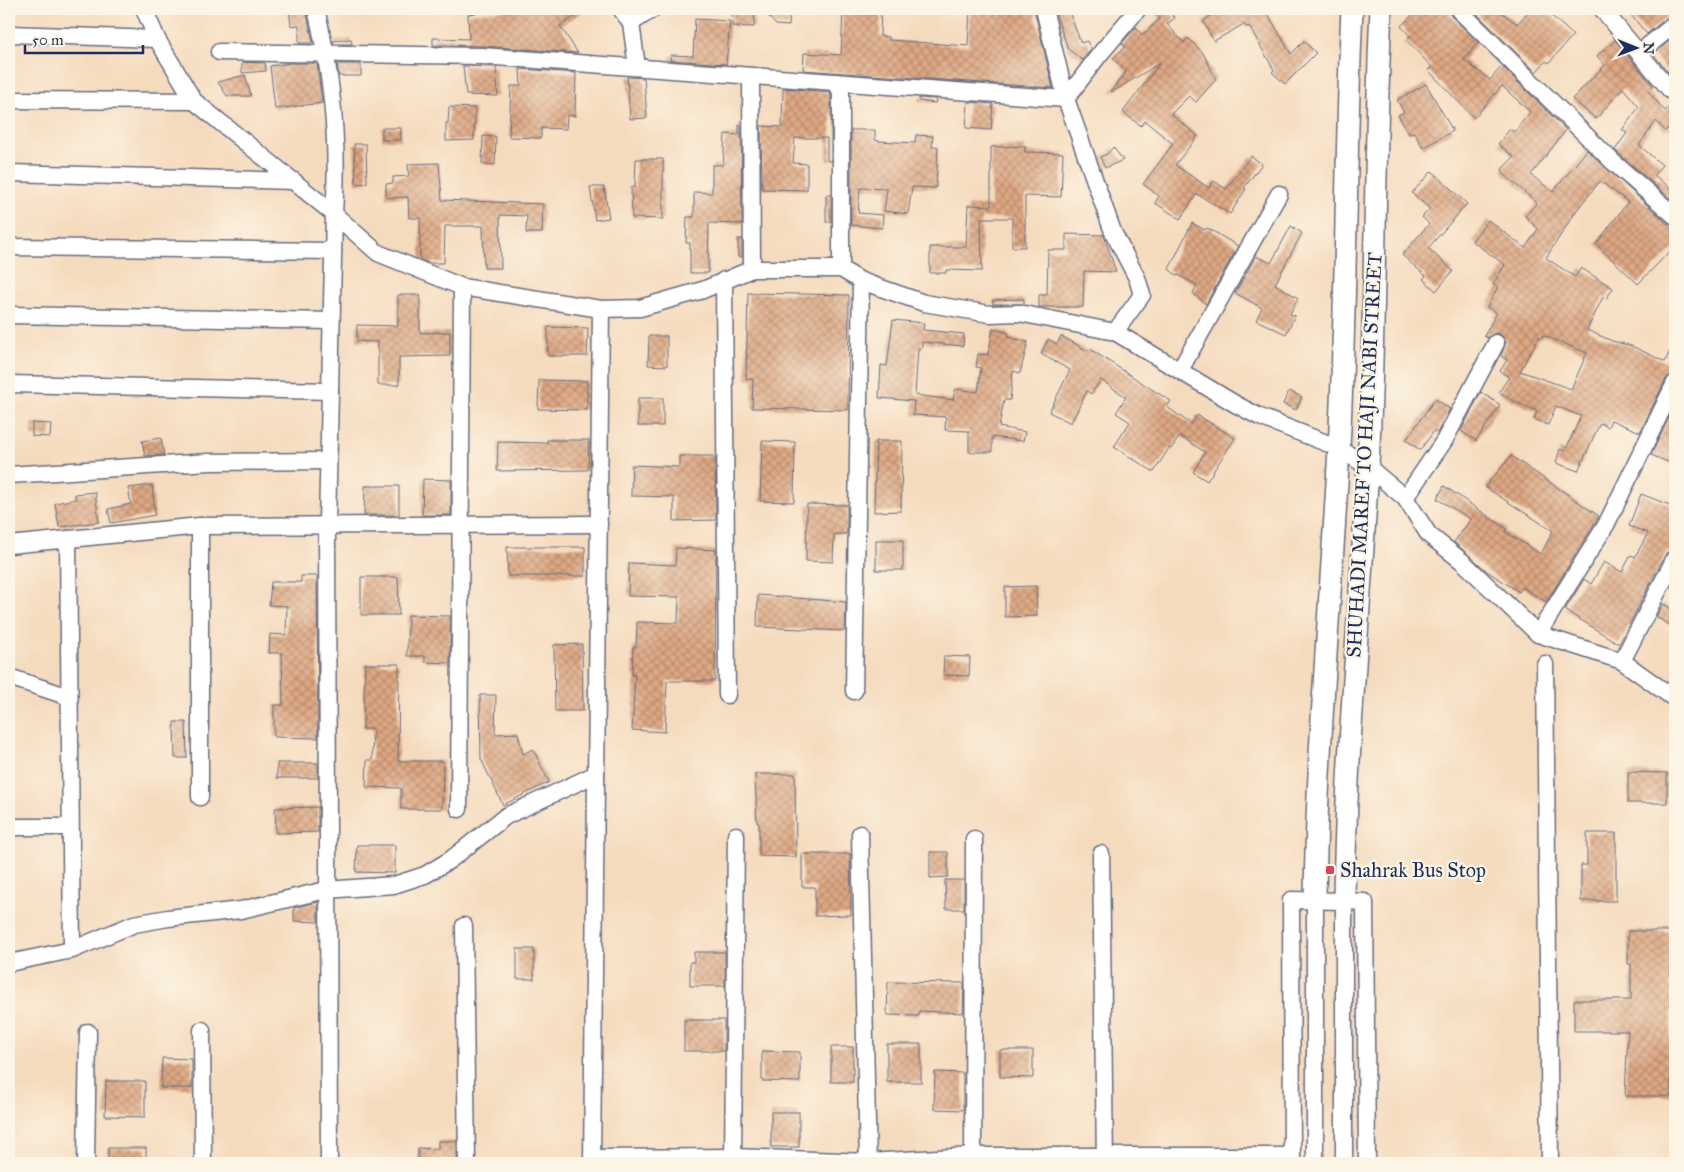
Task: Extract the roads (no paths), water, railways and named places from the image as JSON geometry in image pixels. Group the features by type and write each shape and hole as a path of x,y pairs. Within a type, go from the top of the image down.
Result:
{"main road":[{"path":"1314,899 1316,805 1339,448 1348,88 1352,9"},
{"name":"SHUHADI MAREF TO HAJI NABI STREET","path":"1344,901 1345,806 1368,467 1381,9"}],"street":[{"path":"144,9 157,39 194,101 334,214 378,253 462,287 601,309 640,308 703,290 752,269 841,269 861,281 924,304 990,314 1020,313 1114,332 1150,355 1180,370 1260,417 1339,448 1368,467 1405,498 1429,535 1462,562 1538,634 1622,661 1675,699"},
{"path":"316,9 326,53 337,176 334,214 327,526 326,890 329,1163"},
{"path":"621,9 631,23 637,67"},
{"path":"631,23 653,9"},
{"path":"1044,9 1066,99 1113,232 1136,278 1142,296 1114,332"},
{"path":"1066,99 1099,55 1138,9"},
{"path":"1458,9 1613,162 1675,216"},
{"path":"1602,9 1671,91"},
{"path":"1639,54 1675,24"},
{"path":"9,34 157,39"},
{"path":"219,52 482,56 1066,99"},
{"path":"751,76 752,269"},
{"path":"836,82 841,92 841,269"},
{"path":"9,100 194,101"},
{"path":"9,173 294,181"},
{"path":"1180,370 1279,194"},
{"path":"9,247 333,251"},
{"path":"724,280 727,695"},
{"path":"854,691 861,281"},
{"path":"459,809 459,525 462,287"},
{"path":"601,309 592,1160 733,1160 868,1163 973,1160 1292,1159 1291,900 1314,899 1364,902 1367,1163"},
{"path":"9,315 331,321"},
{"path":"1405,498 1444,441 1496,343"},
{"path":"1538,634 1606,525 1675,383"},
{"path":"9,384 330,391"},
{"path":"9,475 209,462 328,461"},
{"path":"9,545 200,526 599,524"},
{"path":"200,526 200,797"},
{"path":"68,539 72,950"},
{"path":"1622,661 1675,558"},
{"path":"1544,664 1550,1163"},
{"path":"9,677 69,697"},
{"path":"9,963 72,950 134,924 168,918 241,910 326,890 394,885 425,875 450,860 506,816 596,774"},
{"path":"9,827 70,827"},
{"path":"860,834 868,1163"},
{"path":"733,1160 736,835"},
{"path":"973,1160 974,839"},
{"path":"1101,854 1105,1160"},
{"path":"1314,899 1315,1163"},
{"path":"1344,901 1344,1163"},
{"path":"464,926 467,1163"},
{"path":"202,1030 203,1163"},
{"path":"86,1163 88,1032"}],"place":[{"name":"Shahrak Bus Stop","path":"1330,870"}]}
